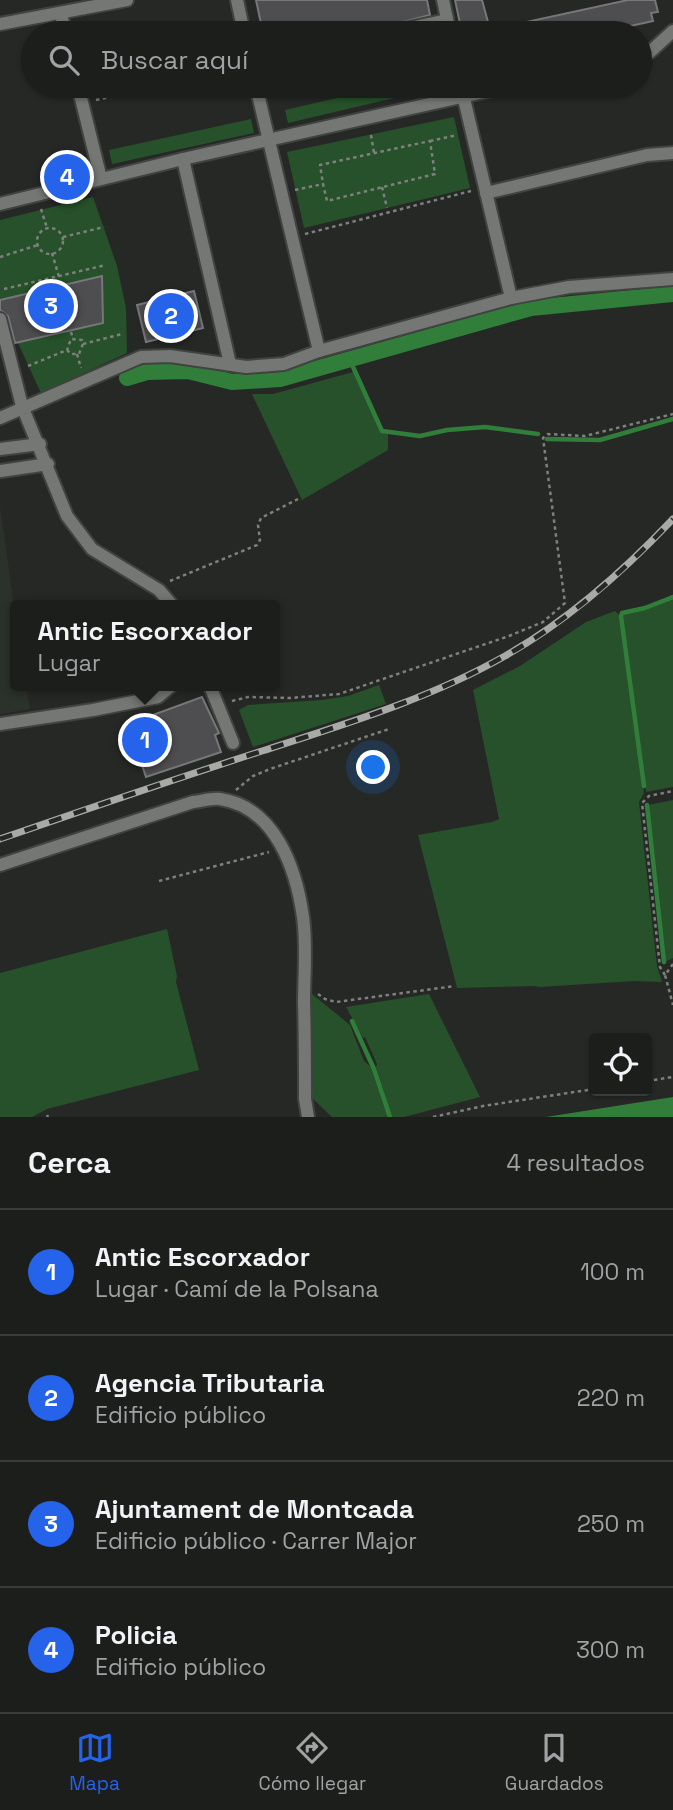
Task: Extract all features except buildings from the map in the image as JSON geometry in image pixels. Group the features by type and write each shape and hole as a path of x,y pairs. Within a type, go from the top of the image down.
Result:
{"street":[{"path":"0,24 127,0"},
{"path":"237,0 241,21"},
{"path":"442,21 447,20 443,0"},
{"path":"61,13 63,21"},
{"path":"652,50 673,31"},
{"path":"82,98 101,179"},
{"path":"259,98 319,351"},
{"path":"0,204 434,98"},
{"path":"464,98 511,298"},
{"path":"485,190 648,155 673,153"},
{"path":"183,159 230,363"},
{"path":"0,418 22,406 141,357 170,356 246,367 284,363 511,298 569,287 673,279"},
{"path":"0,319 22,406 48,464 67,516 92,549 159,590 168,600"},
{"path":"0,449 38,440"},
{"path":"1,471 48,464"},
{"path":"0,724 93,710 158,697 165,691"},
{"path":"212,691 233,743"},
{"path":"0,865 193,802 218,799 258,814 271,828 282,848 303,919 305,1099 308,1117"}],"path":[{"path":"83,103 105,98"},
{"path":"371,135 374,153"},
{"path":"430,141 435,174 327,201 320,165 374,153 430,141 459,135"},
{"path":"295,190 323,184"},
{"path":"382,187 387,208"},
{"path":"291,238 485,190"},
{"path":"62,237 104,227"},
{"path":"47,228 55,229 62,237 62,246 52,253 44,252 38,245 40,233 47,228"},
{"path":"0,257 38,245"},
{"path":"52,253 59,277"},
{"path":"4,289 106,265"},
{"path":"71,332 73,339"},
{"path":"83,344 121,334"},
{"path":"73,339 79,339 83,344 82,350 77,354 71,354 67,350 68,343 73,339"},
{"path":"28,366 67,350"},
{"path":"77,354 83,373"},
{"path":"221,708 231,701 248,697 290,698 339,694 542,622 565,603 543,438 548,433 585,436 673,414"},
{"path":"159,590 178,576 257,545 260,540 258,525 261,518 298,499"},
{"path":"229,802 242,783 253,776 389,729"},
{"path":"673,791 649,796 642,803 660,967 665,975 673,1005"},
{"path":"159,881 282,848"},
{"path":"665,975 673,964"},
{"path":"304,983 325,999 337,1002 455,986"},
{"path":"652,1080 673,1077"},
{"path":"433,1117 483,1106 589,1090"}],"shaded area":[{"path":"337,98 394,98 288,123 285,110"},
{"path":"454,117 470,188 304,228 287,152"},
{"path":"251,119 254,133 112,164 109,150"},
{"path":"93,197 117,266 126,308 127,353 41,393 18,343 11,343 0,312 0,220"},
{"path":"353,372 381,432 388,433 388,450 302,500 252,394 273,394"},
{"path":"0,507 13,600 10,600 10,691 27,691 30,709 0,714"},
{"path":"673,598 673,787 646,792 622,616"},
{"path":"615,611 620,616 644,793 639,802 657,966 662,982 457,988 418,835 499,819 473,690 520,666 586,622"},
{"path":"379,685 386,704 253,747 239,710 248,705 348,696"},
{"path":"673,800 673,958 665,962 648,805"},
{"path":"167,929 176,982 199,1070 47,1109 32,1117 0,1117 0,973"},
{"path":"312,994 350,1025 364,1061 372,1068 388,1117 332,1117 312,1098"},
{"path":"429,994 480,1097 404,1117 392,1117 377,1064 365,1037 363,1038 346,1007"},
{"path":"673,1097 673,1117 546,1117"}],"waterway":[{"path":"127,378 147,372 188,371 232,382 280,379 531,308 673,294"},
{"path":"349,358 382,431 420,436 447,430 485,427 538,434"},
{"path":"547,439 600,440 673,419"},
{"path":"644,786 621,616 622,613 645,608 673,597"},
{"path":"647,805 664,962"},
{"path":"352,1021 374,1069 390,1117"}],"railway":[{"path":"0,839 355,720 447,685 529,642 573,611 635,558 673,519"}],"place":[{"name":"Policia","path":"67,177"},
{"name":"Ajuntament de Montcada","path":"51,306"},
{"name":"Agencia Tributaria","path":"171,316"},
{"name":"Antic Escorxador","path":"145,740"}]}
